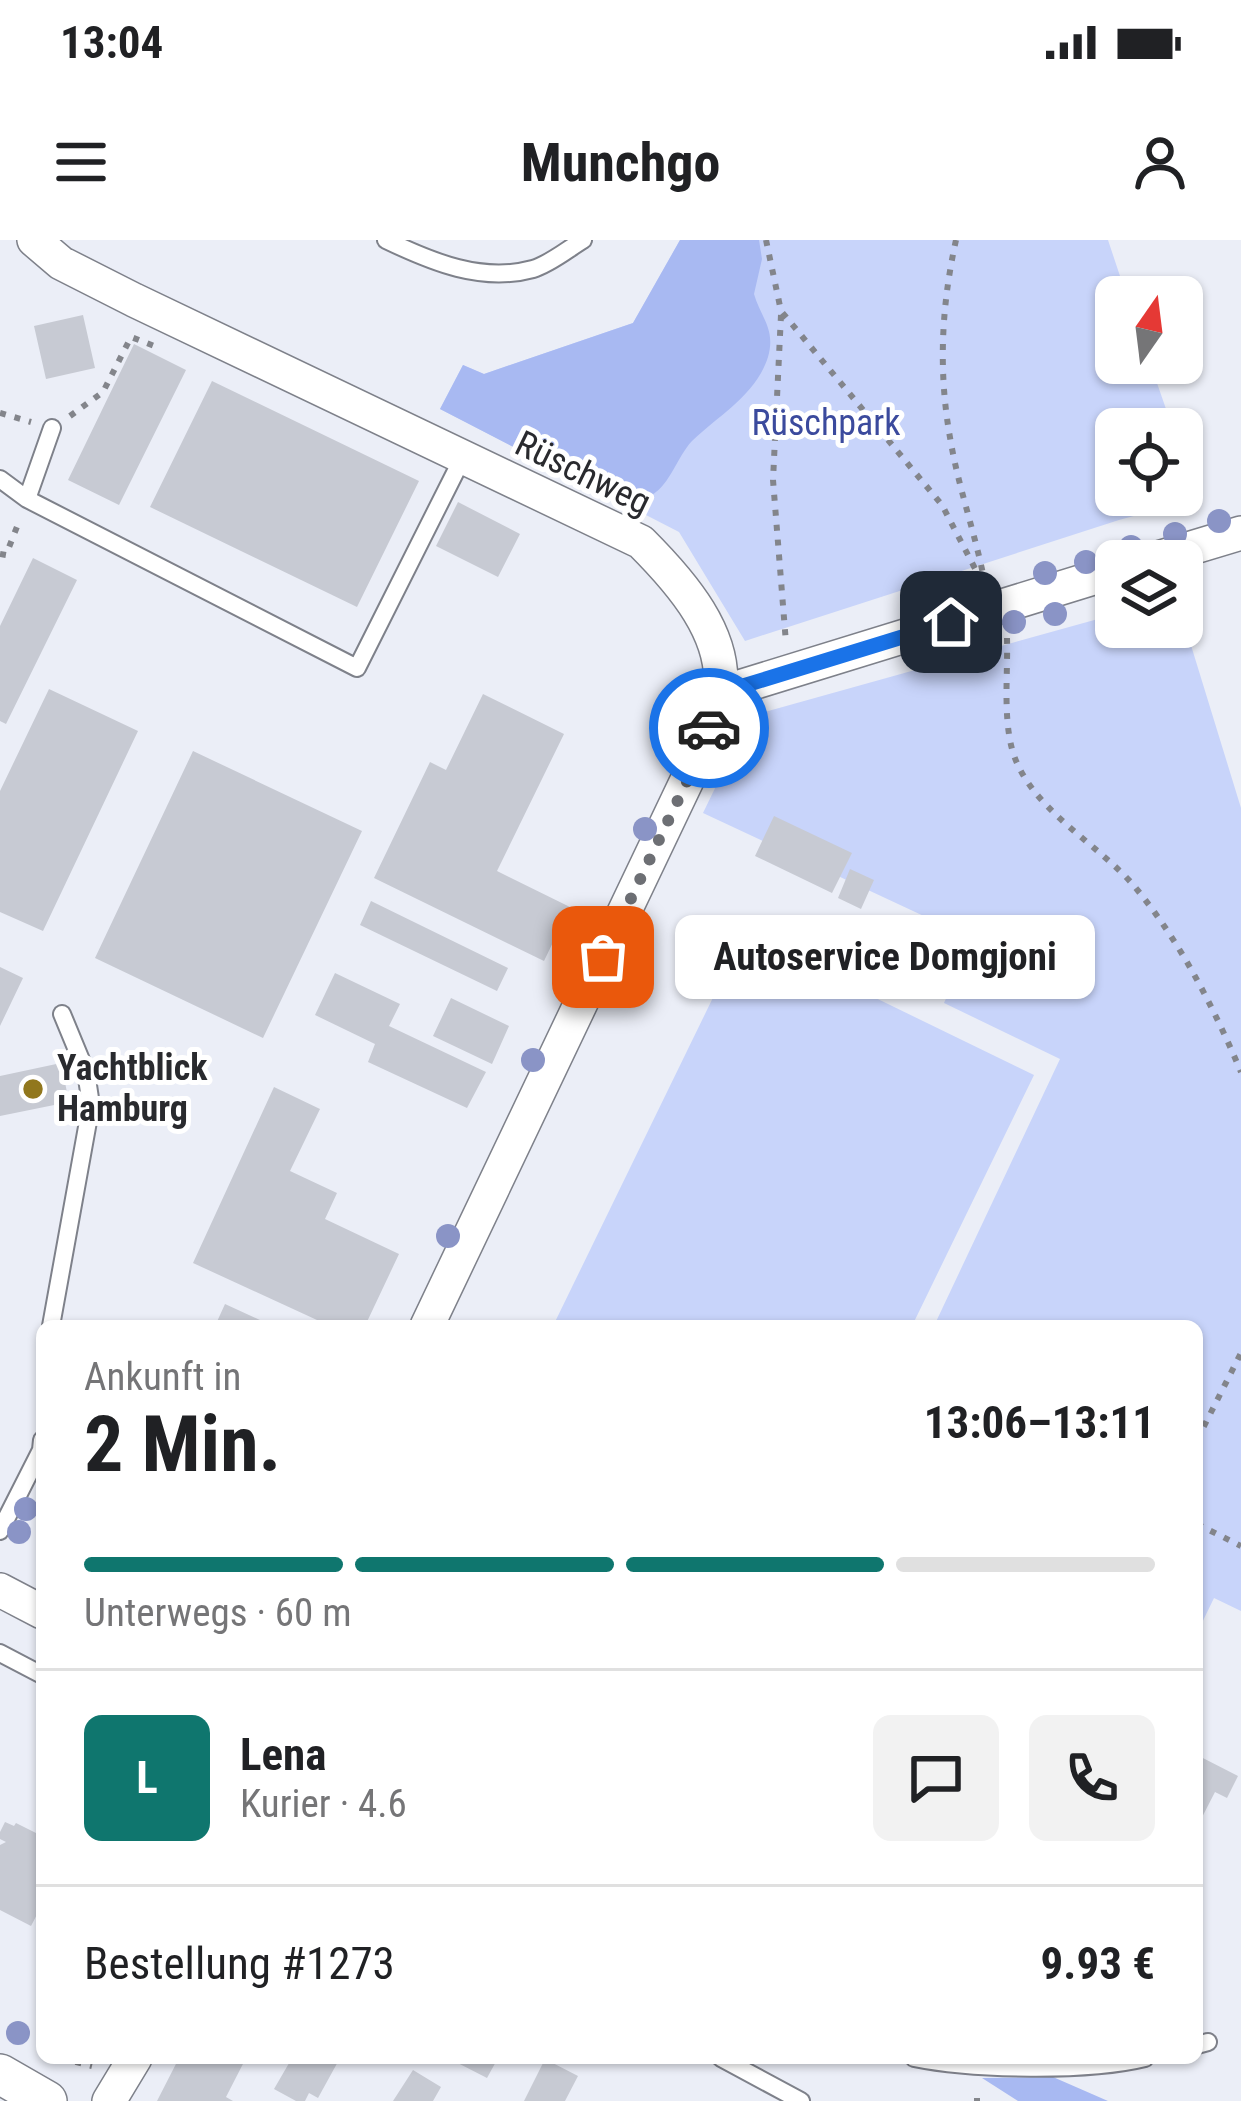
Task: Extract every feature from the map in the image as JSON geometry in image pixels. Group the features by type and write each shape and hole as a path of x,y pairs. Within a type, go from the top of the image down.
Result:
{"street":[{"name":"Rüschweg","path":"34,240 62,262 197,330 641,542 679,579 701,611 716,657 720,693 701,752 430,1320"},
{"path":"1203,544 1241,532"},
{"path":"720,693 1095,577"},
{"path":"0,1590 36,1609"},
{"path":"109,2101 131,2064"},
{"path":"0,2074 47,2101"}],"lane":[{"path":"386,240 429,261 488,274 536,268 583,240"},
{"path":"27,499 52,428"},
{"path":"0,479 27,499 357,668 464,457"},
{"path":"52,1320 91,1105 86,1072 62,1014"},
{"path":"0,1531 36,1460"},
{"path":"0,1653 36,1672"},
{"path":"732,2064 801,2101"},
{"path":"949,2064 1121,2064"}],"path":[{"path":"766,240 781,311 773,480 788,672"},
{"path":"781,311 942,505 986,589 946,412 941,337 956,242"},
{"path":"0,413 52,428 103,392 131,337 154,348 197,330"},
{"path":"0,554 6,555 27,499"},
{"path":"993,608 1007,637 1012,748 1022,772 1040,796 1133,885 1177,945 1215,1010 1241,1072"},
{"path":"1203,1428 1241,1353"},
{"path":"1203,1527 1241,1546"}],"green space":[{"name":"Rüschpark","path":"680,240 1108,240 1120,276 1095,276 1095,384 1157,384 1166,408 1095,408 1095,516 1134,516 745,641 679,532 440,409 463,365 484,374 633,323"},
{"path":"1095,620 1095,648 1192,648 1241,808 1241,1611 1214,1598 1203,1621 1203,1320 937,1320 1060,1059 944,1003 973,939 703,813 750,716"},
{"path":"744,934 1034,1075 915,1320 556,1320"}],"shaded area":[{"path":"680,240 759,240 762,259 754,294 769,331 770,347 755,382 692,441 652,495 625,505 440,409 463,365 484,374 633,323"},
{"path":"1053,2077 1108,2101 1018,2101 982,2078"}],"building":[{"path":"83,315 95,368 46,379 34,326"},
{"path":"134,344 186,370 119,505 68,480"},
{"path":"212,381 419,481 357,607 150,507"},
{"path":"458,502 520,534 498,577 436,546"},
{"path":"33,558 77,580 6,724 0,721 0,626"},
{"path":"49,689 138,731 43,931 0,912 0,791"},
{"path":"483,694 564,734 497,871 570,907 544,961 374,878 430,762 446,770"},
{"path":"193,751 362,831 263,1038 95,958"},
{"path":"774,816 852,853 832,893 755,856"},
{"path":"850,869 874,880 861,909 838,898"},
{"path":"371,901 508,968 497,991 360,925"},
{"name":"Yachtblick Hamburg","path":"0,967 23,978 0,1026"},
{"path":"335,973 400,1004 389,1026 486,1072 467,1108 368,1062 375,1044 315,1015"},
{"path":"451,998 509,1026 492,1064 433,1036"},
{"name":"Yachtblick Hamburg","path":"61,1063 69,1102 0,1116 0,1076"},
{"path":"274,1087 320,1109 290,1171 337,1193 325,1219 399,1254 368,1320 317,1320 193,1263"},
{"path":"225,1304 260,1320 218,1320"},
{"path":"1203,1758 1238,1776 1227,1798 1215,1792 1203,1815"},
{"path":"5,1822 36,1833 36,1916 31,1926 0,1910 0,1845 6,1842 0,1839"},
{"path":"176,2064 243,2064 226,2097 233,2101 157,2101"},
{"path":"289,2064 337,2064 318,2098 309,2093 305,2101 296,2101 274,2089"},
{"path":"460,2064 495,2064 487,2078"},
{"path":"542,2064 555,2064 578,2076 565,2101 524,2101"},
{"path":"413,2070 441,2087 433,2101 393,2101"}],"way so far":[{"path":"603,957 709,728"}],"place":[{"name":"Autoservice Domgjoni","path":"603,957"},
{"name":"Yachtblick Hamburg","path":"33,1089"}],"route":[{"path":"709,728 720,693 951,622"}]}
